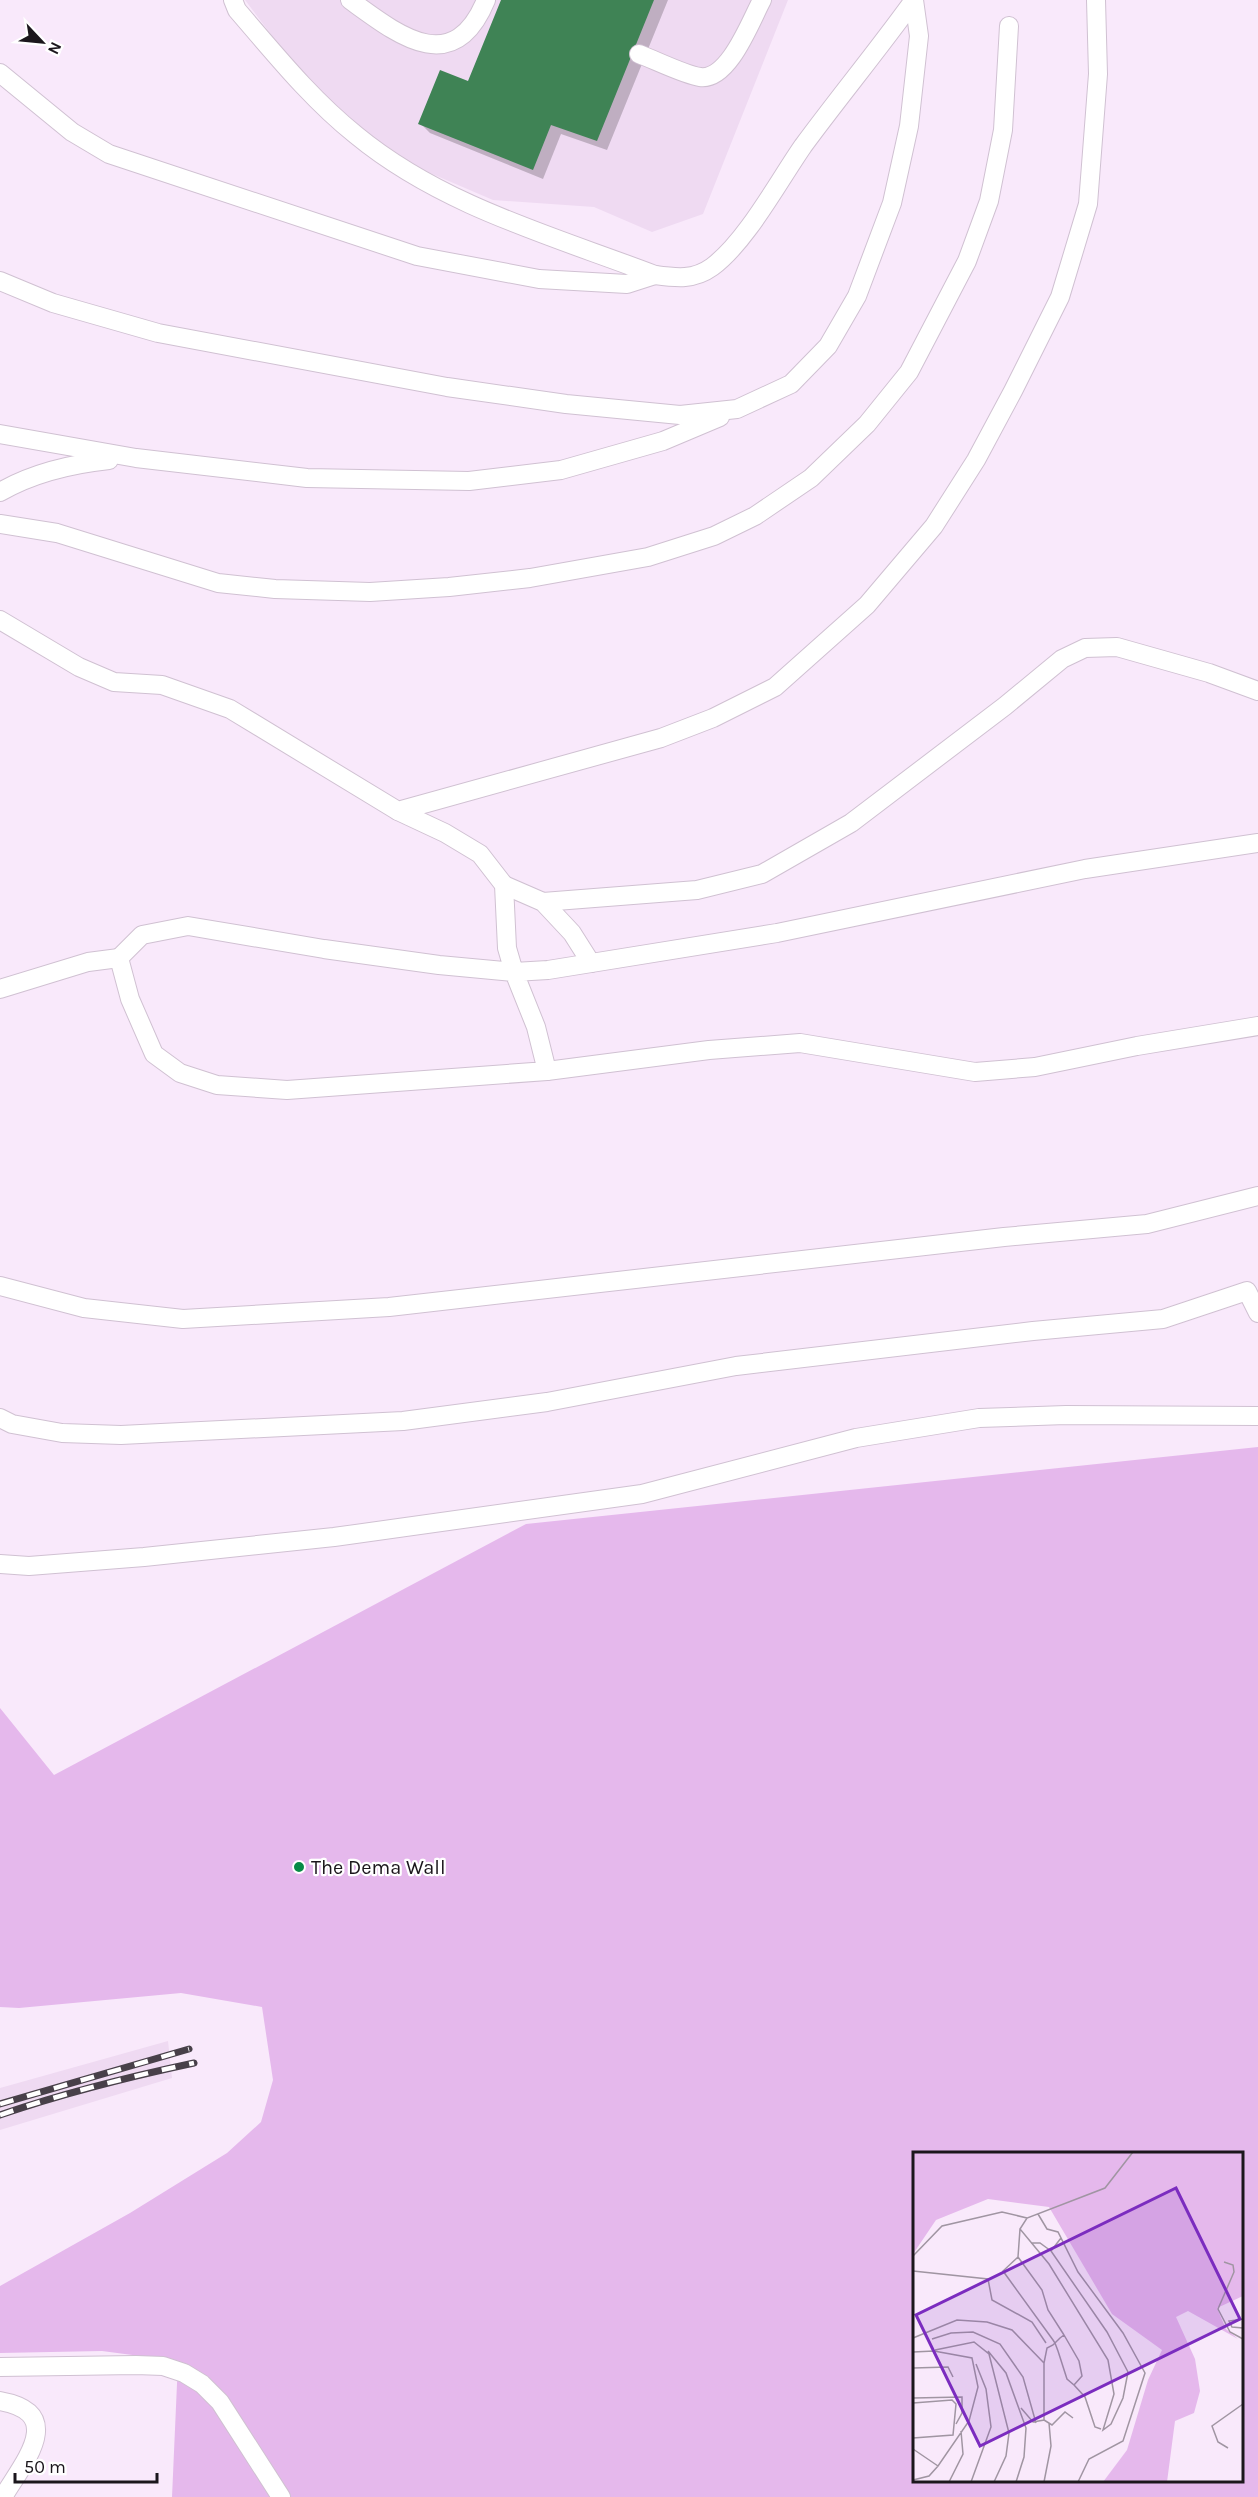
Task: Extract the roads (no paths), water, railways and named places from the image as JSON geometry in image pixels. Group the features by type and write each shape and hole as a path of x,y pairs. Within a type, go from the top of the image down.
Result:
{"street":[{"path":"233,0 237,10 305,89 357,136 405,169 462,202 656,275 679,278 697,276 713,266 736,245 825,116 914,0"},
{"path":"350,0 386,26 420,43 437,46 450,43 462,35 486,0"},
{"path":"639,54 702,78 717,73 736,52 762,0"},
{"path":"0,434 136,458 307,478 469,481 561,470 663,441 791,384 828,346 857,296 892,203 909,126 919,36 914,0"},
{"path":"398,811 661,738 713,718 775,687 867,605 934,526 976,460 1014,392 1060,297 1088,204 1098,74 1096,0"},
{"path":"0,524 57,533 218,583 275,589 370,592 449,587 530,578 648,557 714,536 755,516 811,478 867,424 909,372 967,261 989,201 1003,130 1009,26"},
{"path":"0,73 72,132 109,154 417,256 539,279 627,284 656,275"},
{"path":"0,281 53,303 158,333 447,387 566,404 680,415 737,409"},
{"path":"0,492 18,481 81,463 136,458"},
{"path":"0,620 79,668 114,682 162,685 230,710 398,811 445,833 480,854 504,885 543,902 572,933 591,963"},
{"path":"543,902 697,890 762,874 851,823 1005,706 1062,659 1085,648 1117,647 1209,673 1258,691"},
{"path":"0,989 88,962 119,958 142,935 188,926 335,951 439,965 514,972 548,970 617,961 777,933 1085,868 1258,843"},
{"path":"504,885 507,948 536,1027 547,1071"},
{"path":"119,958 129,999 154,1054 180,1072 217,1085 287,1090 547,1071 709,1050 800,1043 975,1072 1035,1067 1137,1046 1258,1026"},
{"path":"0,1286 84,1308 183,1319 389,1307 1147,1224 1258,1196"},
{"path":"0,1418 12,1424 62,1433 121,1435 403,1421 547,1402 736,1366 1033,1331 1163,1319 1253,1288 1258,1313"},
{"path":"0,1564 29,1566 144,1557 322,1538 642,1494 856,1438 979,1418 1066,1414 1258,1416"},
{"path":"0,2367 136,2365 163,2366 184,2373 202,2384 220,2402 281,2497"},
{"path":"0,2401 22,2406 30,2412 37,2431 33,2445 3,2497"}],"railway":[{"path":"0,2104 189,2049"},
{"path":"0,2115 96,2086 194,2063"}],"place":[{"name":"The Dema Wall","path":"299,1867"}]}
